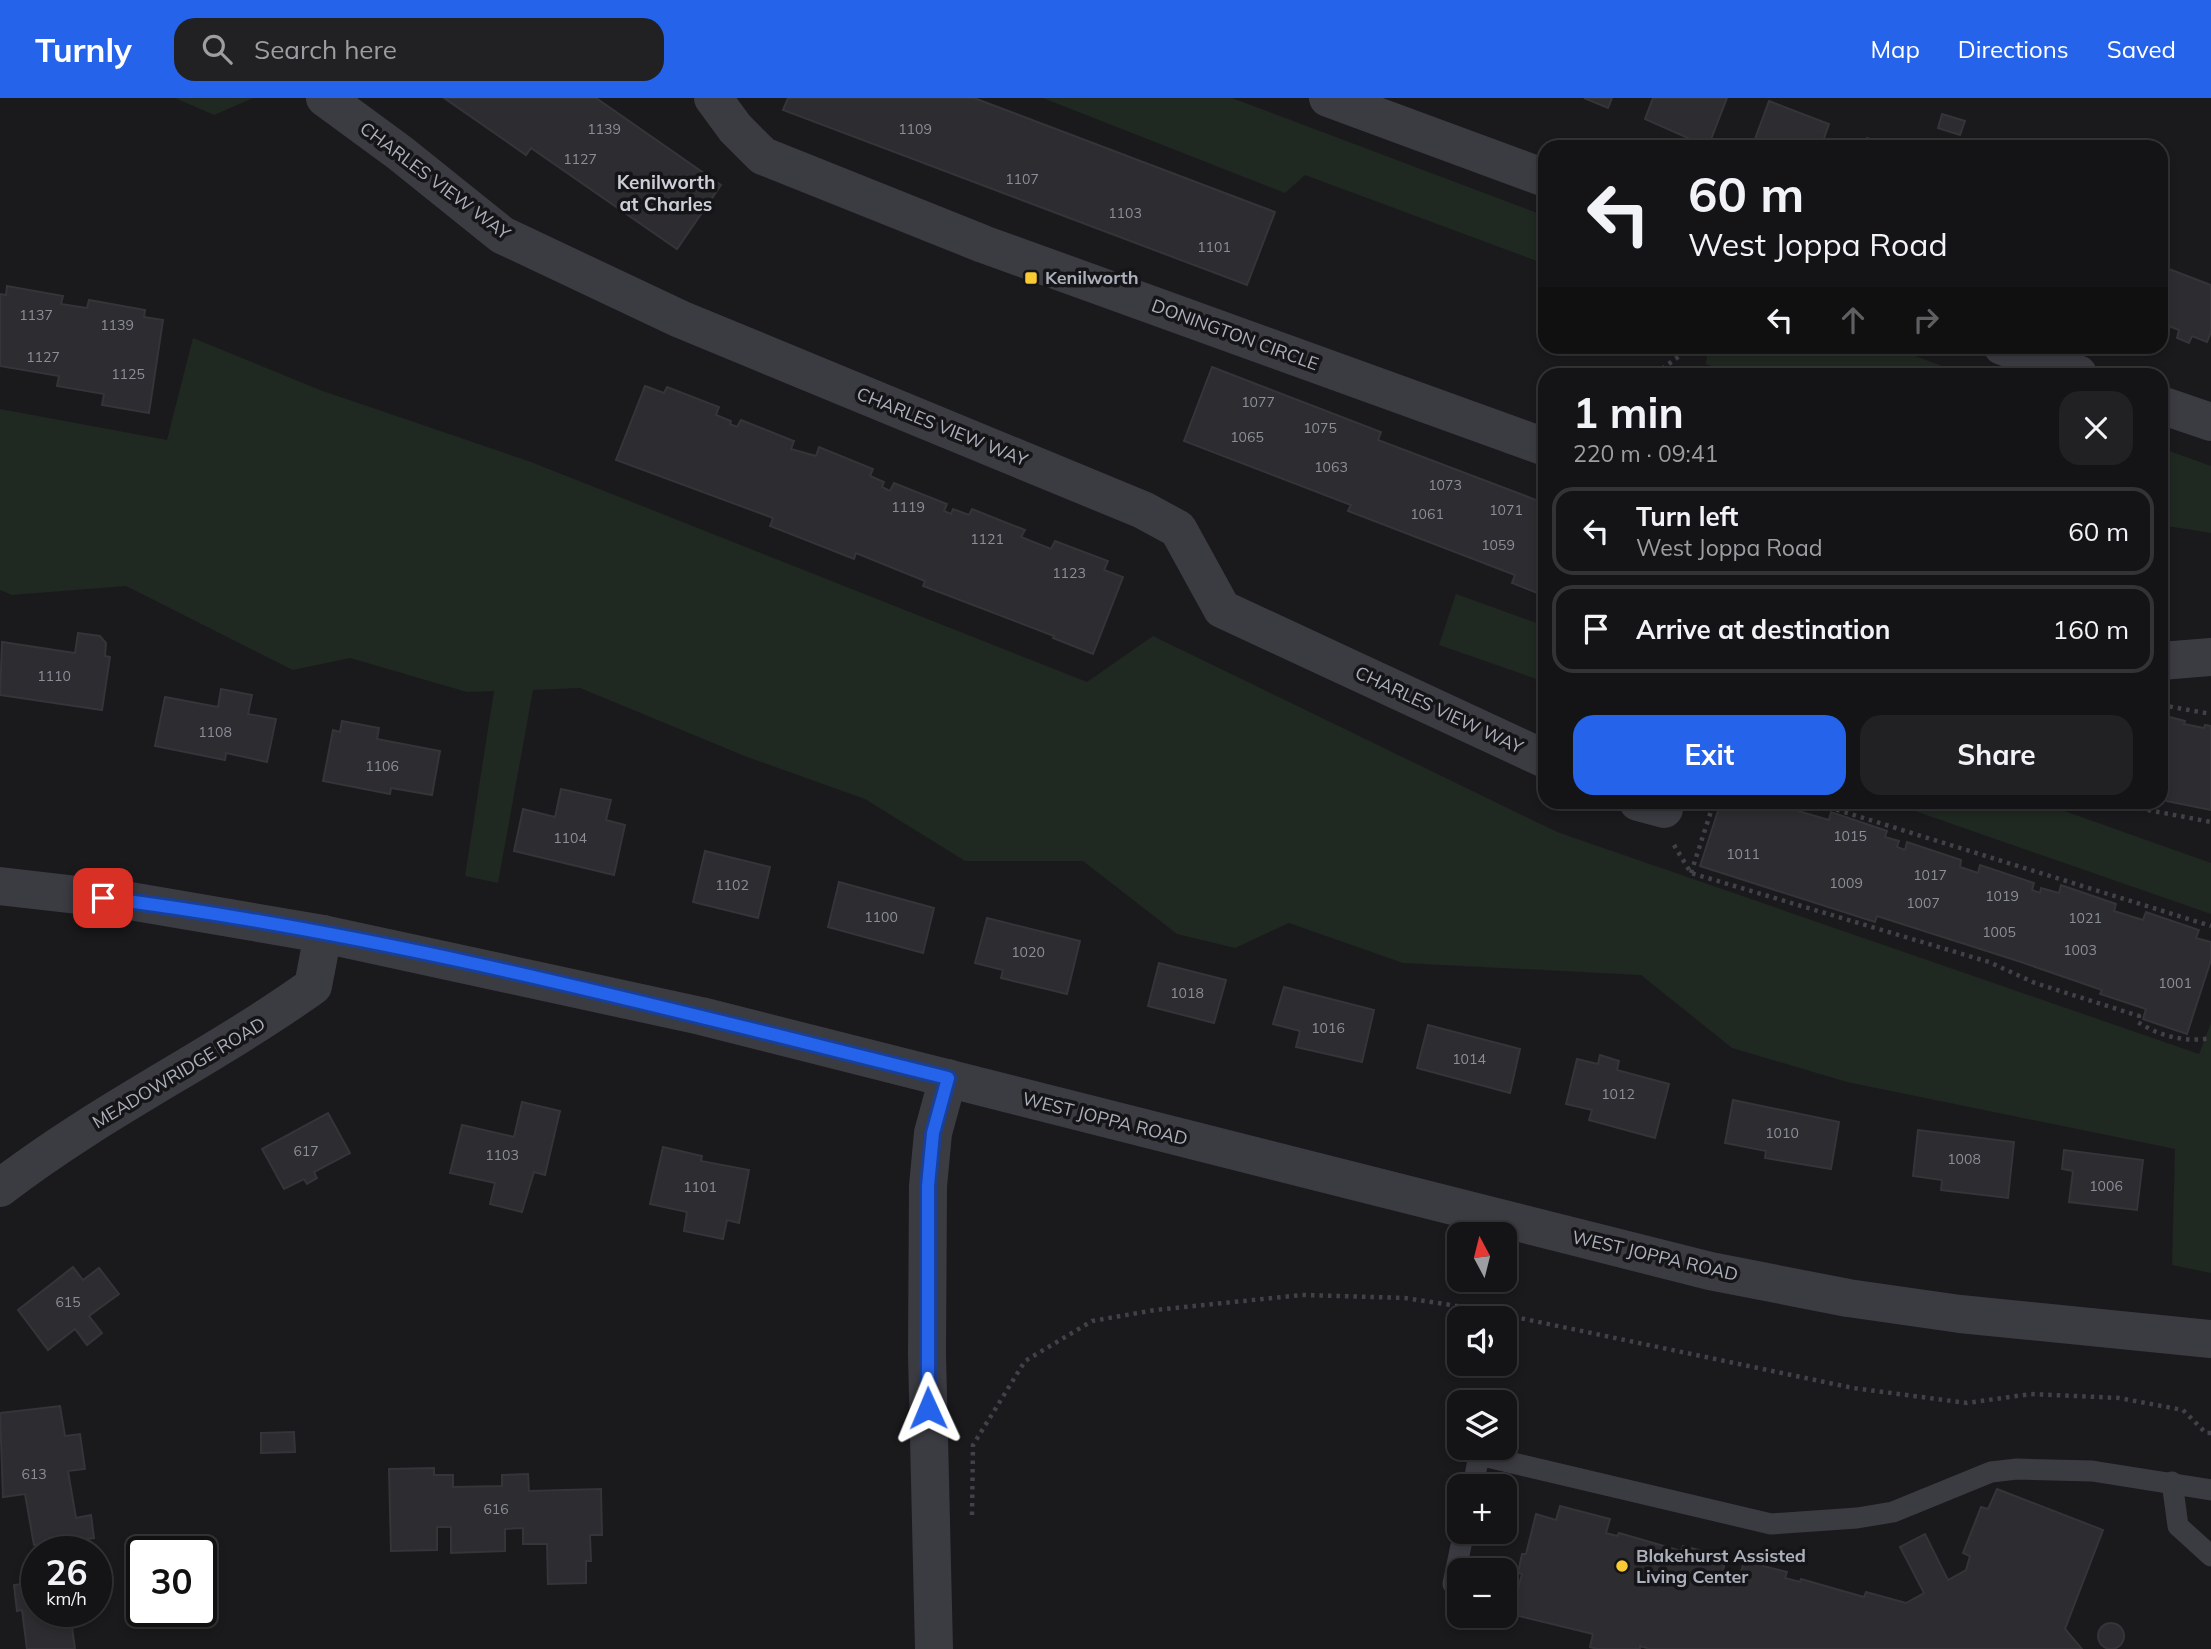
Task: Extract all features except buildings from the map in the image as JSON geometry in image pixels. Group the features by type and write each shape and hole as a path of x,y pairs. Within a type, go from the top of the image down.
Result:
{"street":[{"name":"CHARLES VIEW WAY","path":"325,98 400,153 502,235 680,318 1143,510 1178,529 1222,610 1538,756"},
{"name":"DONINGTON CIRCLE","path":"713,98 735,128 763,156 983,244 1538,444"},
{"path":"1328,98 1538,175"},
{"path":"2024,354 2062,368"},
{"path":"2168,407 2211,422"},
{"path":"2168,661 2211,657"},
{"name":"WEST JOPPA ROAD","path":"0,886 130,901 323,934 701,1016 1723,1273 1848,1298 1960,1314 2211,1339"},
{"name":"MEADOWRIDGE ROAD","path":"0,1188 28,1166 176,1072 260,1024 313,986 323,934"},
{"path":"934,1649 927,1354 928,1186 933,1133 948,1078"}],"lane":[{"path":"1475,1474 1479,1455 1771,1524 1857,1518 1893,1512 1991,1472 2017,1469 2092,1471 2211,1490"},
{"path":"2172,1482 2178,1526 2211,1556"}],"path":[{"path":"1663,368 1682,354"},
{"path":"2168,706 2211,714"},
{"path":"1654,809 1691,873 1989,962 2035,983 2139,1016 2138,1022 2167,1035 2196,1041 2211,1038"},
{"path":"1691,873 1712,809"},
{"path":"1835,809 2211,926"},
{"path":"2143,809 2211,822"},
{"path":"972,1526 973,1445 1025,1361 1092,1321 1155,1310 1302,1295 1405,1298 1478,1309 1853,1388 1967,1403 2031,1394 2119,1398 2183,1410 2206,1433 2211,1433"}],"shaded area":[{"path":"175,98 253,98 214,115"},
{"path":"1043,98 1232,98 1538,213 1538,261 1305,175 1285,193"},
{"path":"193,338 320,390 531,462 1087,682 1153,636 1557,832 2199,1054 2211,1023 2211,1273 2172,1265 2175,1149 1847,1082 1732,1048 1641,975 1403,963 1289,923 1235,948 1177,934 1083,861 965,861 865,799 747,757 580,688 533,690 498,883 465,876 494,691 467,692 350,658 293,670 126,586 12,595 0,590 0,409 167,440"},
{"path":"1707,354 1910,354 1947,368 1717,368 1706,364"},
{"path":"2168,451 2211,466 2211,533 2168,526"},
{"path":"1456,594 1538,623 1538,680 1439,645"},
{"path":"1909,809 2059,809 2211,863 2211,914"}],"place":[{"name":"Kenilworth","path":"1031,278"},
{"name":"Blakehurst Assisted Living Center","path":"1622,1566"}],"district":[{"name":"Kenilworth at Charles","path":"666,193"}],"route":[{"path":"103,898 323,934 522,976 701,1016 948,1078 933,1133 928,1186 928,1408"}]}
